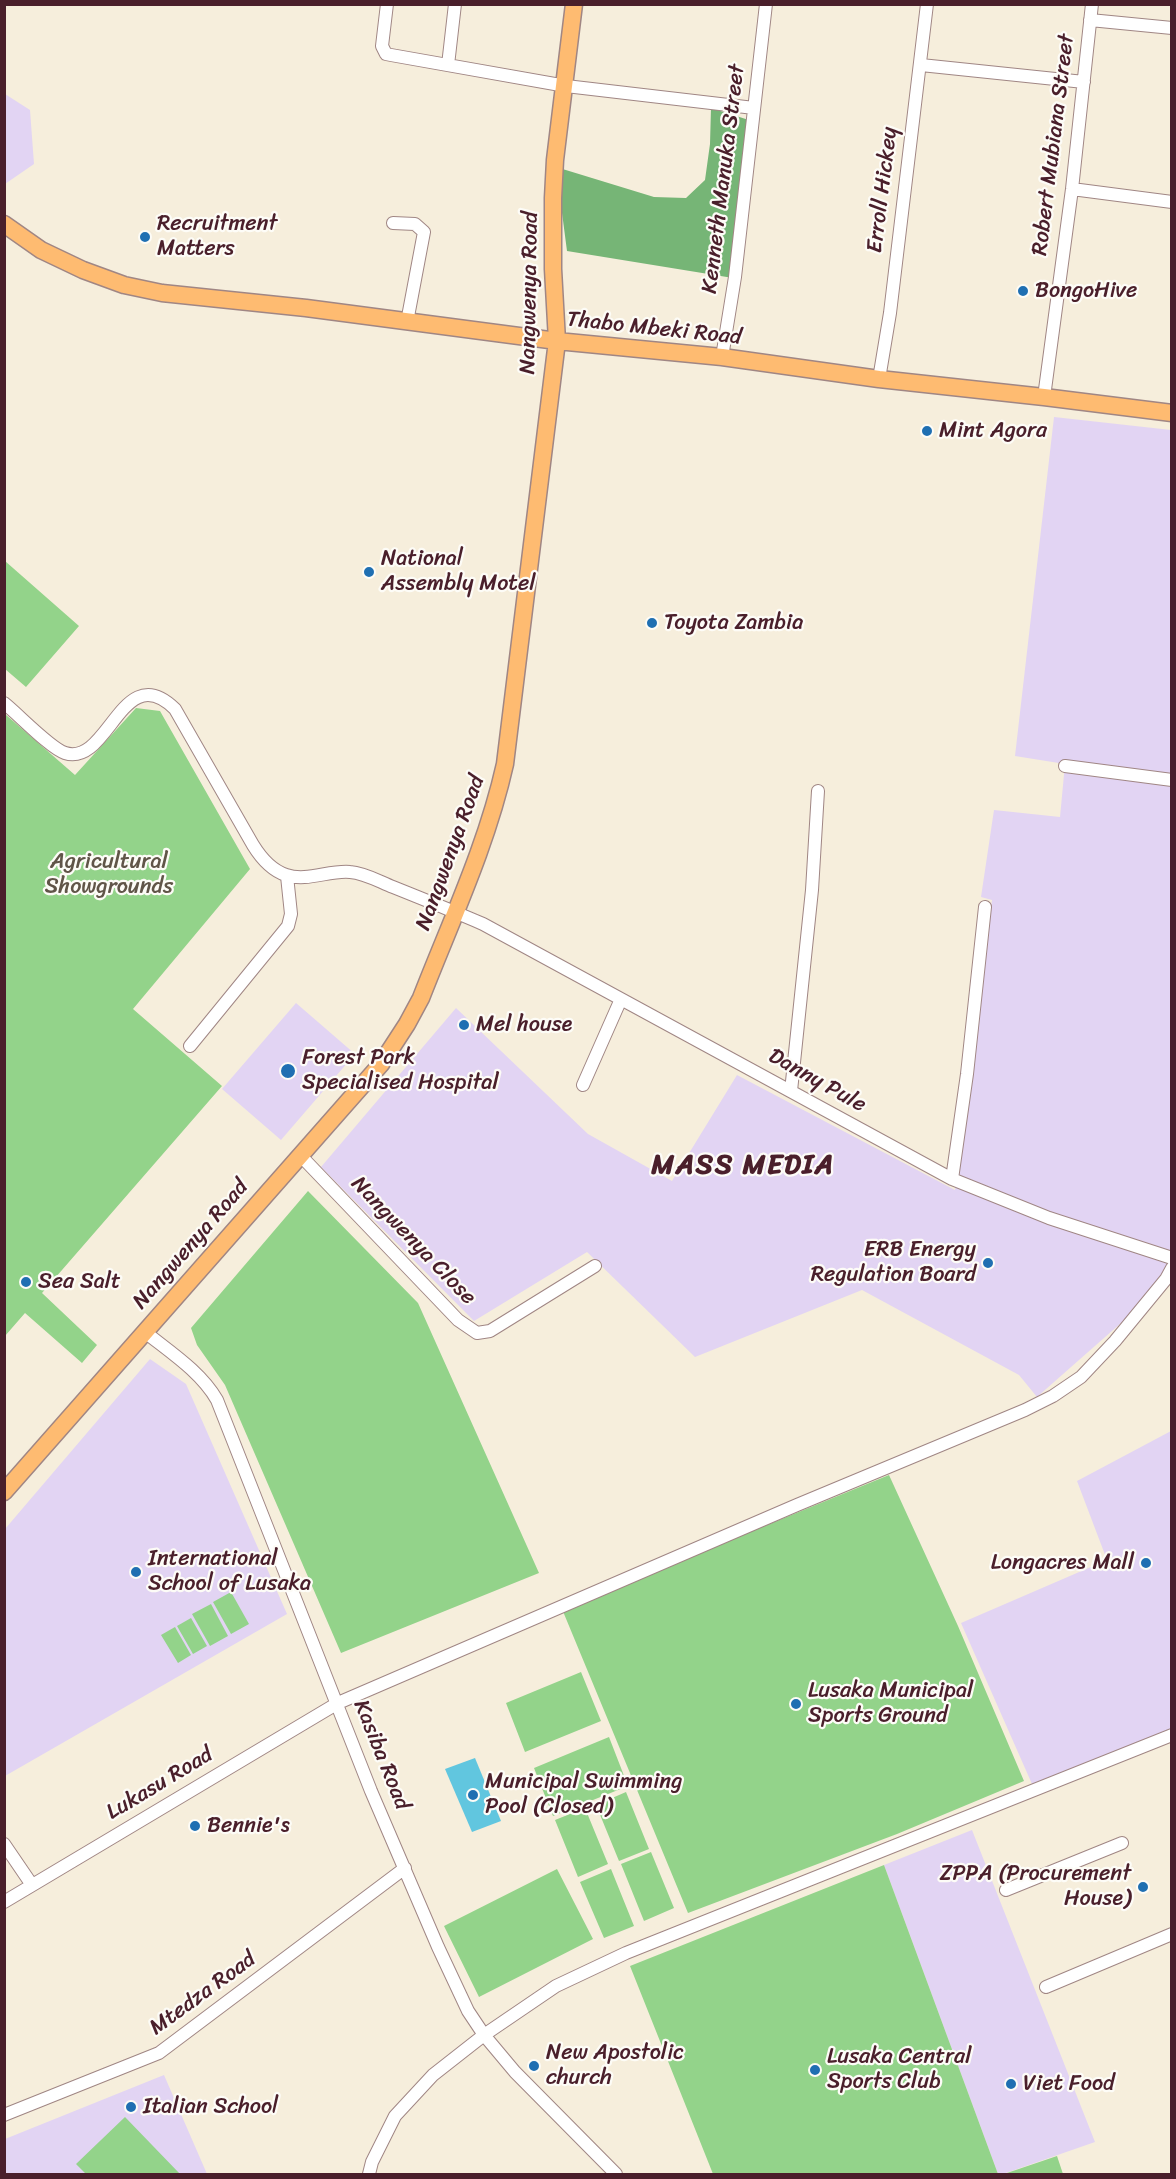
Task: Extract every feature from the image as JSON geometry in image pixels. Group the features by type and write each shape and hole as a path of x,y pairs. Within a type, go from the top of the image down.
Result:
{"main road":[{"name":"Nangwenya Road","path":"4,1492 369,1079 408,1024 421,998 486,833 498,799 506,764 557,341 553,269 553,198 555,160 566,86 574,4"},
{"name":"Thabo Mbeki Road","path":"4,224 41,249 83,270 124,285 162,293 557,341 722,357 879,379 1172,413"}],"street":[{"path":"387,4 382,46 386,54 566,86 754,108"},
{"path":"448,65 455,4"},
{"name":"Kenneth Manuka Street","path":"722,357 735,277 766,4"},
{"name":"Erroll Hickey","path":"879,379 890,313 927,4"},
{"name":"Robert Mubiana Street","path":"1044,397 1072,189 1092,4"},
{"path":"1090,20 1172,28"},
{"path":"921,65 1084,82"},
{"path":"1072,189 1172,202"},
{"path":"393,223 415,224 424,232 407,322"},
{"path":"4,703 65,753 78,754 91,747 130,702 139,696 159,696 167,700 175,709 258,854 287,876 291,915 288,926 190,1046"},
{"path":"1065,766 1172,780"},
{"path":"791,1091 812,890 818,791"},
{"name":"Danny Pule","path":"287,876 301,878 351,872 362,874 483,924 952,1179 1049,1218 1172,1258"},
{"path":"952,1179 967,1074 985,907"},
{"path":"583,1085 621,999"},
{"name":"Nangwenya Close","path":"300,1155 458,1320 477,1333 490,1331 595,1266"},
{"name":"Lukasu Road","path":"4,1902 338,1703 797,1505 1025,1410 1053,1396 1081,1377 1143,1307 1172,1268"},
{"name":"Kasiba Road","path":"145,1332 197,1375 217,1400 371,1791 468,2011 514,2073 616,2175"},
{"path":"369,2175 372,2162 395,2116 433,2075 484,2035 556,1986 626,1953 1172,1735"},
{"path":"1006,1890 1122,1842"},
{"path":"4,1844 32,1885"},
{"name":"Mtedza Road","path":"4,2115 159,2053 405,1868"},
{"path":"1046,1988 1172,1934"}],"shaded area":[{"path":"5,94 30,110 34,164 5,184"},
{"path":"1054,417 1171,430 1171,1279 1037,1397 1019,1375 862,1290 695,1357 587,1252 474,1321 321,1167 456,1008 588,1134 672,1181 737,1075 955,1190 992,900 981,897 994,810 1060,817 1065,764 1015,756"},
{"name":"Forest Park Specialised Hospital","path":"296,1003 355,1054 281,1140 222,1089"},
{"name":"International School of Lusaka","path":"150,1359 186,1384 287,1614 5,1776 5,1529"},
{"path":"1171,1431 1171,1729 1032,1784 961,1623 1107,1560 1077,1481"},
{"path":"972,1830 1095,2142 1003,2174 998,2174 884,1865"},
{"name":"Italian School","path":"164,2075 207,2174 5,2174 5,2139"}],"green space":[{"path":"711,108 752,121 733,278 567,251 556,167 654,197 686,198 705,180 710,144"},
{"path":"5,561 79,626 26,687 5,669"},
{"name":"Agricultural Showgrounds","path":"136,708 160,711 250,869 133,1009 222,1086 42,1293 97,1345 82,1363 25,1313 5,1336 5,714 75,775"},
{"name":"International School of Lusaka","path":"308,1191 418,1303 539,1573 341,1653 225,1385 197,1345 191,1328"},
{"name":"Lusaka Municipal Sports Ground","path":"889,1475 958,1626 1024,1781 897,1834 688,1913 562,1609"},
{"path":"231,1592 249,1624 231,1634 213,1602"},
{"path":"211,1604 228,1636 210,1646 192,1614"},
{"path":"191,1618 207,1646 193,1654 177,1626"},
{"path":"175,1627 191,1655 178,1663 161,1635"},
{"path":"581,1672 601,1721 525,1752 506,1703"},
{"path":"609,1737 628,1786 553,1816 534,1768"},
{"path":"626,1792 649,1849 619,1861 596,1805"},
{"path":"585,1808 608,1864 578,1877 555,1820"},
{"path":"651,1852 674,1908 644,1921 621,1864"},
{"name":"Lusaka Central Sports Club","path":"884,1865 998,2174 713,2174 630,1966"},
{"path":"557,1869 593,1939 479,1997 444,1926"},
{"path":"611,1869 634,1926 604,1938 580,1882"},
{"path":"125,2117 180,2174 86,2174 76,2164"},
{"path":"1057,2156 1063,2174 1004,2174"}],"water":[{"name":"Municipal Swimming Pool (Closed)","path":"475,1758 501,1821 472,1832 445,1769"}],"place":[{"name":"Recruitment Matters","path":"145,237"},
{"name":"BongoHive","path":"1023,291"},
{"name":"Mint Agora","path":"927,431"},
{"name":"National Assembly Motel","path":"369,572"},
{"name":"Toyota Zambia","path":"652,623"},
{"name":"Mel house","path":"464,1025"},
{"name":"Forest Park Specialised Hospital","path":"288,1071"},
{"name":"ERB Energy Regulation Board","path":"988,1263"},
{"name":"Sea Salt","path":"26,1282"},
{"name":"Longacres Mall","path":"1146,1563"},
{"name":"International School of Lusaka","path":"136,1572"},
{"name":"Lusaka Municipal Sports Ground","path":"796,1704"},
{"name":"Municipal Swimming Pool (Closed)","path":"473,1795"},
{"name":"Bennie's","path":"195,1826"},
{"name":"ZPPA (Procurement House)","path":"1143,1887"},
{"name":"New Apostolic church","path":"534,2066"},
{"name":"Lusaka Central Sports Club","path":"815,2070"},
{"name":"Viet Food","path":"1011,2084"},
{"name":"Italian School","path":"131,2107"}],"district":[{"name":"MASS MEDIA","path":"743,1166"}]}
